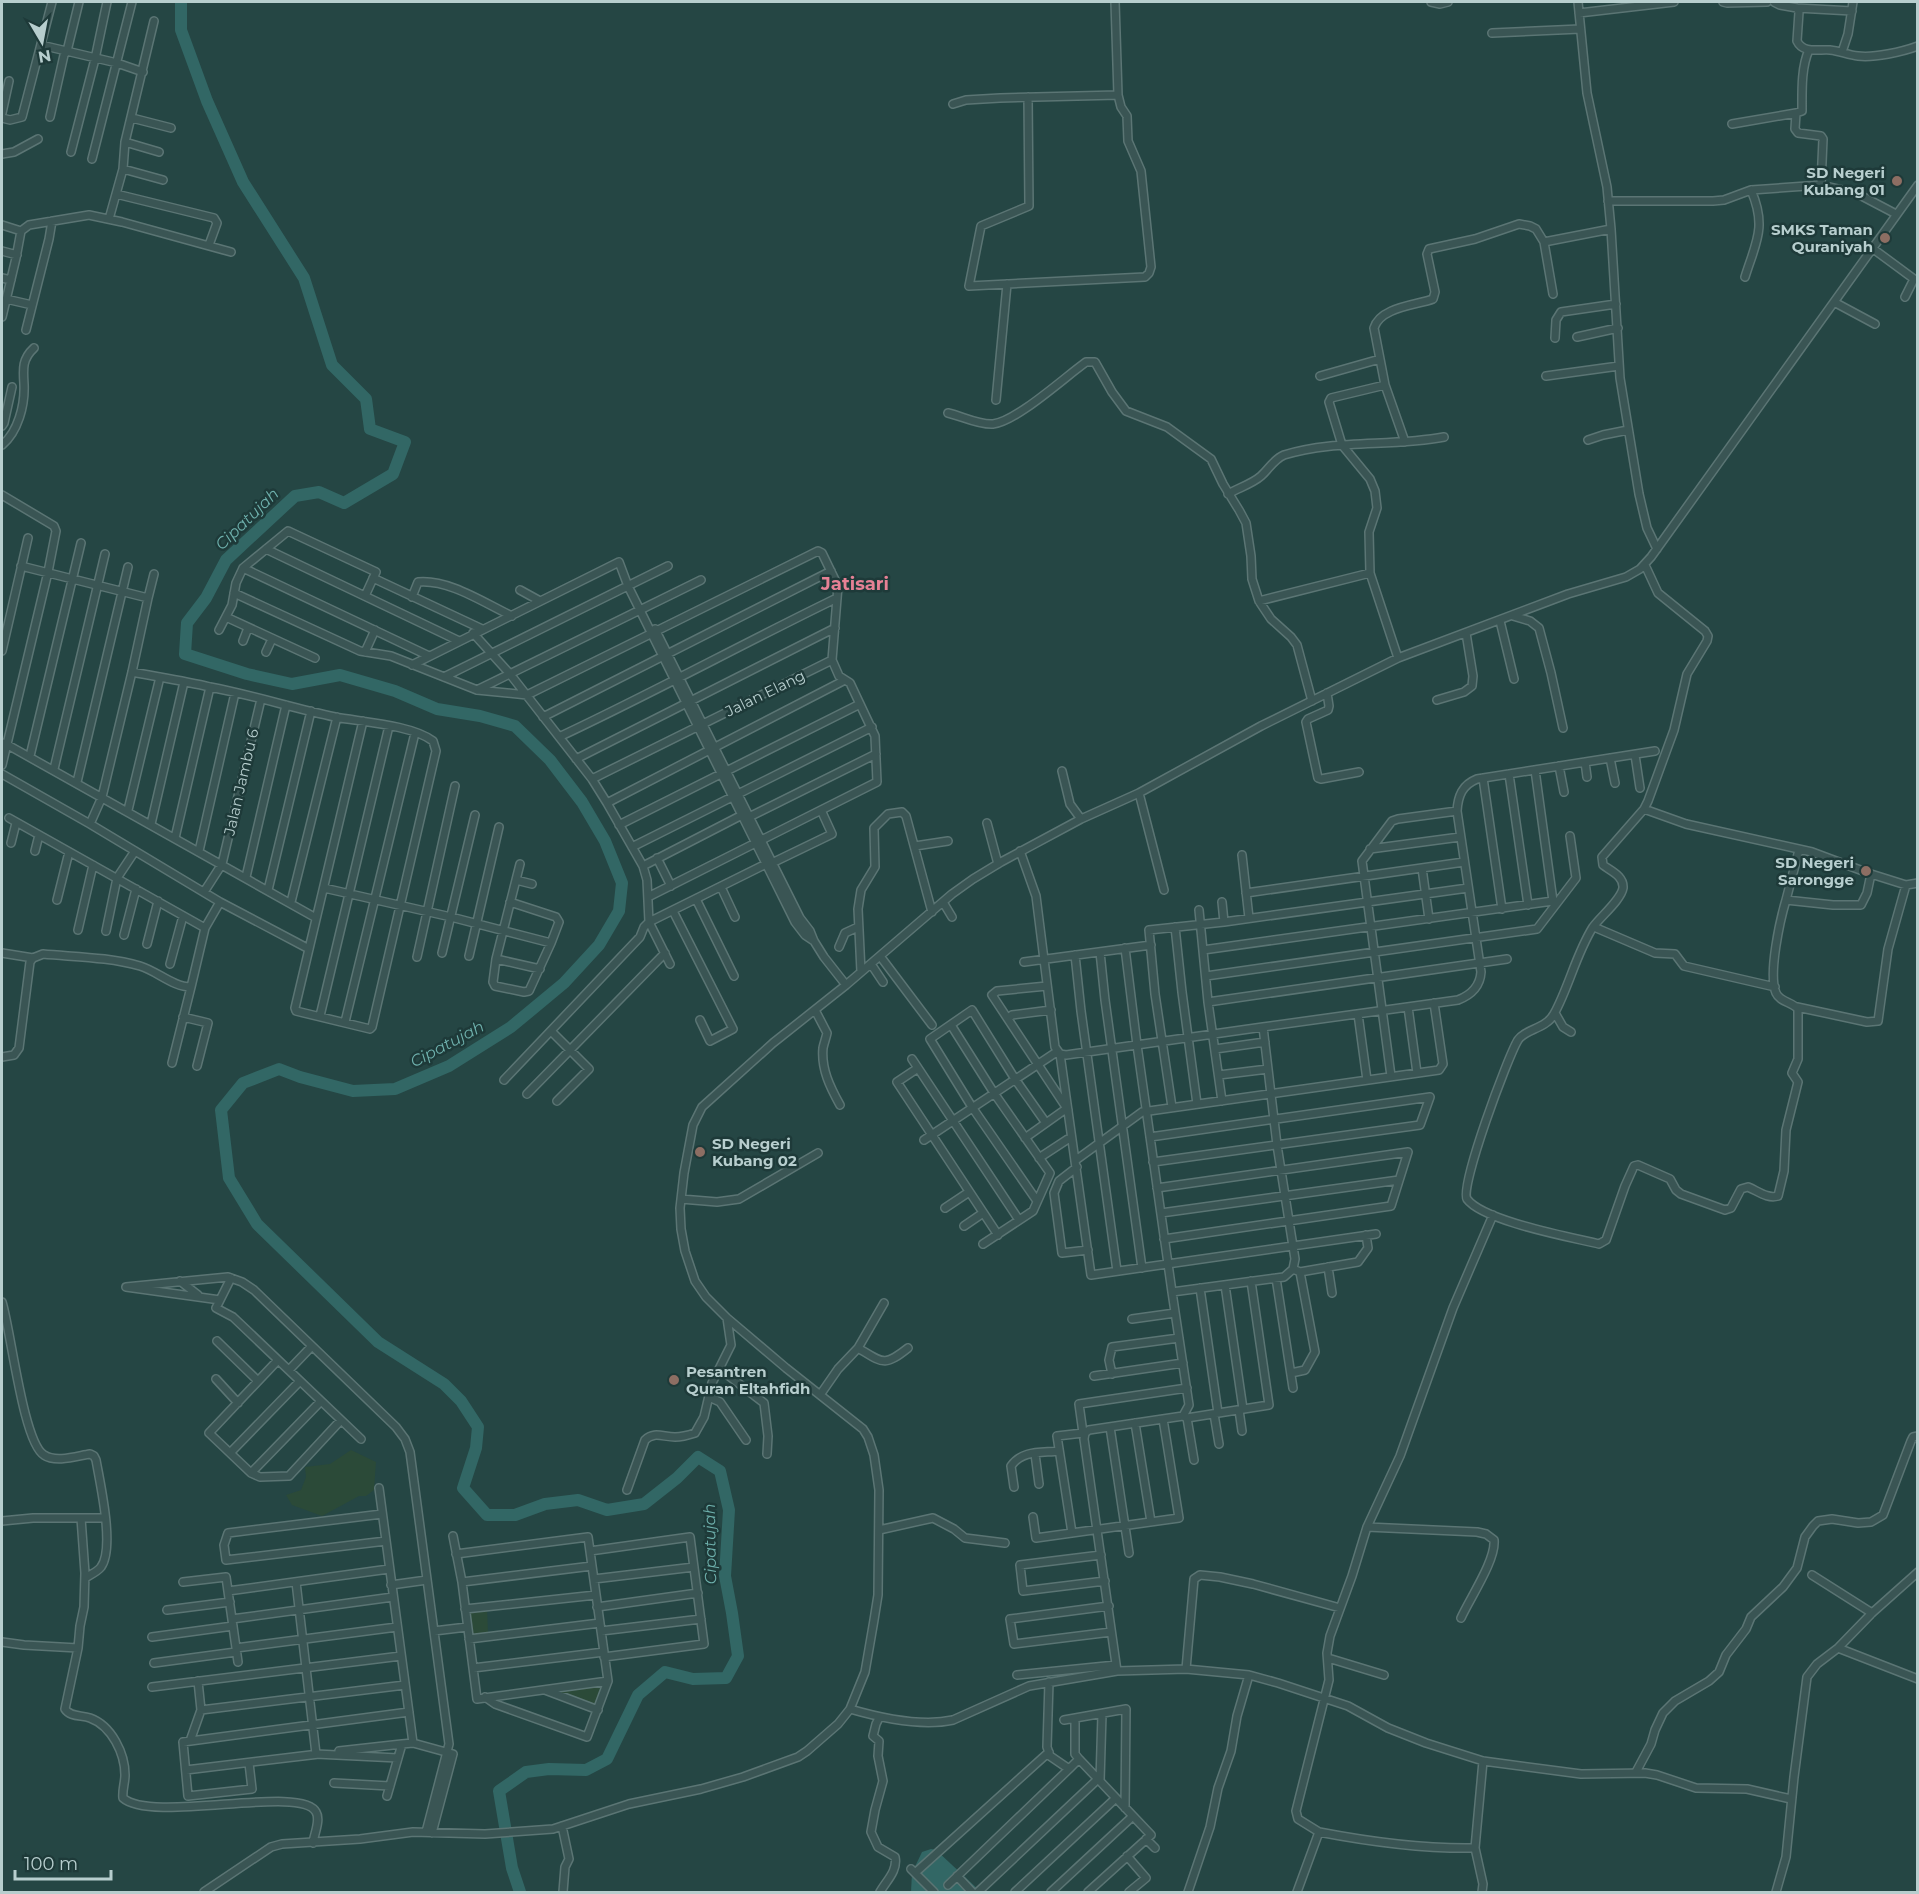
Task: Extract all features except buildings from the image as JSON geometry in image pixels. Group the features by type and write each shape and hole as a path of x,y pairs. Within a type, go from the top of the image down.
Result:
{"street":[{"path":"2,118 10,120 22,117 52,2"},
{"path":"50,117 79,2"},
{"path":"71,152 107,2"},
{"path":"92,159 132,2"},
{"path":"1028,97 1029,206 981,226 969,286 1145,277 1151,267 1141,171 1128,141 1127,116 1121,107 1118,95 1115,2"},
{"path":"1431,2 1440,4 1448,2"},
{"path":"1578,2 1587,93 1608,201 1617,304 1619,366 1628,430 1641,506 1647,528 1657,549"},
{"path":"1579,13 1674,2"},
{"path":"1723,2 1767,2"},
{"path":"1774,2 1797,8 1852,11"},
{"path":"1842,52 1853,2"},
{"path":"1797,8 1799,12 1797,41 1801,48 1842,52 1859,57 1897,52 1917,46"},
{"path":"109,219 123,169 125,142 154,21"},
{"path":"1492,33 1580,29"},
{"path":"41,45 117,63 143,72"},
{"path":"1732,124 1802,111 1804,71 1809,50"},
{"path":"2,113 9,81"},
{"path":"953,105 966,100 1118,95"},
{"path":"1796,113 1795,129 1798,133 1823,138 1821,185"},
{"path":"132,118 171,128"},
{"path":"2,154 14,152 38,139"},
{"path":"125,142 159,152"},
{"path":"123,169 163,180"},
{"path":"1608,201 1713,201 1724,200 1751,190 1821,185 1856,193 1896,214"},
{"path":"204,1893 271,1847 282,1844 379,1837 399,1833 485,1834 553,1828 629,1804 701,1789 798,1757 838,1724 850,1709 865,1672 878,1595 879,1490 874,1455 863,1429 727,1318 700,1289 690,1267 681,1229 681,1199 693,1125 702,1107 773,1043 846,986 944,902 973,879 1020,851 1139,793 1261,726 1398,658 1568,594 1626,577 1645,565 1917,185"},
{"path":"1745,277 1758,240 1760,225 1756,202 1751,190"},
{"path":"116,194 214,218 217,223 209,245"},
{"path":"2,317 21,231 29,225 89,215 231,252"},
{"path":"26,330 52,221"},
{"path":"2,223 21,231"},
{"path":"1405,442 1385,385 1374,328 1376,322 1400,308 1431,300 1434,297 1427,254 1429,249 1475,239 1519,224 1530,226 1536,229 1544,242 1553,294"},
{"path":"1544,242 1611,229"},
{"path":"1872,248 1914,279 1905,297"},
{"path":"2,251 17,255"},
{"path":"2,278 11,280"},
{"path":"996,400 1007,284"},
{"path":"4,302 32,305"},
{"path":"1834,302 1875,324"},
{"path":"1555,338 1556,320 1561,312 1617,304"},
{"path":"1577,337 1618,328"},
{"path":"2,445 9,439 18,421 24,385 22,367 34,348"},
{"path":"1320,376 1380,359"},
{"path":"948,413 984,423 1001,422 1016,415 1086,362 1095,362 1112,392 1130,414 1167,427 1209,456 1246,523 1252,579 1259,600 1271,619 1297,645 1312,701"},
{"path":"1546,376 1619,366"},
{"path":"1385,385 1329,400 1342,445 1370,479 1377,497 1377,508 1369,532 1370,573 1398,658"},
{"path":"2,426 12,387"},
{"path":"1588,440 1628,430"},
{"path":"1228,494 1257,479 1281,456 1342,445 1405,442 1444,437"},
{"path":"2,495 55,528 56,534 4,743 2,765"},
{"path":"219,630 232,605 236,583 243,568 288,531 376,572 364,596"},
{"path":"2,651 28,538"},
{"path":"30,756 81,543"},
{"path":"266,549 459,640"},
{"path":"234,593 365,652 391,656 477,690 527,695 818,551 822,553 838,586 832,660 839,676 850,683 872,727 875,736 877,782 648,897"},
{"path":"54,769 105,554"},
{"path":"412,665 619,562 769,864 814,941 846,986"},
{"path":"1645,565 1658,593 1706,632 1708,639 1688,674 1671,740 1644,809 1602,857 1604,865 1621,879 1622,889 1619,896 1594,927 1585,943 1555,1013 1544,1025 1518,1040 1500,1080 1472,1164 1465,1196 1493,1215 1518,1225 1599,1244 1606,1240 1631,1169 1638,1165 1670,1179 1681,1194 1725,1210 1731,1208 1741,1189 1748,1187 1763,1195 1778,1196 1785,1165 1786,1130 1798,1082 1792,1073 1798,1059 1797,1007"},
{"path":"21,566 148,598"},
{"path":"444,677 668,566"},
{"path":"77,782 128,567"},
{"path":"243,568 429,656"},
{"path":"543,717 831,571"},
{"path":"1259,600 1370,573"},
{"path":"90,824 102,797 154,574"},
{"path":"373,578 482,629"},
{"path":"477,690 701,580"},
{"path":"412,597 418,582 429,581 444,584 512,616"},
{"path":"520,590 540,602"},
{"path":"559,737 837,598"},
{"path":"1513,616 1530,621 1539,628 1563,728"},
{"path":"225,617 315,658"},
{"path":"1500,621 1514,679"},
{"path":"243,641 248,628"},
{"path":"576,759 835,628"},
{"path":"365,652 375,630"},
{"path":"473,633 527,695 592,779 607,803 643,866 647,880 649,922 670,964"},
{"path":"1437,700 1464,692 1472,686 1466,633"},
{"path":"266,652 272,639"},
{"name":"Jalan Elang","path":"592,779 832,660"},
{"path":"132,672 210,687 337,717 363,721 389,726 415,733 435,743 436,751 371,1028 295,1010 363,721"},
{"path":"128,810 160,677"},
{"path":"607,803 845,680"},
{"path":"151,824 184,682"},
{"path":"175,838 210,687"},
{"path":"199,851 235,693"},
{"path":"1327,693 1329,709 1322,714 1308,718 1306,722 1318,778 1359,772"},
{"name":"Jalan Jambu 6","path":"204,892 222,864 261,699"},
{"path":"619,825 860,704"},
{"path":"246,877 286,705"},
{"path":"268,890 311,711"},
{"path":"291,902 337,717"},
{"path":"320,1016 389,726"},
{"path":"632,847 872,727"},
{"path":"345,1022 415,733"},
{"path":"4,743 128,810 316,918"},
{"path":"927,1137 1038,1064 1059,1053 1086,1053 1137,1046 1434,1004 1467,997 1480,981 1457,811 1462,789 1469,782 1484,778 1655,751"},
{"path":"643,866 876,754"},
{"path":"1635,754 1640,788"},
{"path":"1610,758 1615,783"},
{"path":"1585,762 1587,777"},
{"path":"1559,766 1564,792"},
{"path":"1372,927 1553,901 1535,770"},
{"path":"1062,771 1070,804 1082,819"},
{"path":"2,774 220,902 309,949"},
{"path":"1509,774 1528,905"},
{"path":"1484,778 1502,909"},
{"path":"417,957 455,786"},
{"path":"1139,793 1164,890"},
{"path":"1644,809 1686,824 1831,858 1870,874 1906,885 1917,883"},
{"path":"504,1080 640,938 644,927 649,922 832,834 821,810"},
{"path":"1391,1076 1362,861 1392,821 1457,811"},
{"path":"861,972 858,909 861,891 875,867 875,826 891,813 904,813 912,832 932,912"},
{"path":"442,953 475,815"},
{"path":"11,843 13,821 205,928"},
{"path":"987,823 998,864"},
{"path":"469,956 499,827"},
{"path":"35,851 39,835"},
{"path":"1206,976 1537,929 1576,878 1570,836"},
{"path":"1370,849 1460,837"},
{"path":"915,846 948,841"},
{"path":"1799,850 1776,938 1775,987 1780,998 1797,1007 1867,1022 1878,1022 1888,949 1906,885"},
{"path":"106,931 117,879 135,851"},
{"path":"1020,851 1036,896 1055,1047 1059,1053 1091,1275 1376,1234"},
{"path":"57,900 69,852"},
{"path":"1242,855 1250,918"},
{"path":"657,858 671,886"},
{"path":"1246,893 1464,862"},
{"path":"510,902 556,917 559,922 529,991 524,992 497,987 493,982 496,959 504,930 510,902 520,864"},
{"path":"78,930 93,865"},
{"path":"1422,868 1429,919"},
{"path":"1786,900 1833,905 1861,905 1867,893 1870,874"},
{"path":"516,880 532,884"},
{"path":"721,887 735,917"},
{"path":"324,888 504,930 551,944"},
{"path":"1172,1107 1155,994 1149,930 1224,922 1468,888"},
{"path":"124,935 136,890"},
{"path":"696,899 734,975"},
{"path":"147,944 158,902"},
{"path":"172,1063 205,928 220,902"},
{"path":"944,902 952,916"},
{"path":"1222,902 1224,922"},
{"path":"1199,910 1222,1101"},
{"path":"673,911 733,1029 710,1041 700,1020"},
{"path":"1203,950 1472,913"},
{"path":"170,964 183,916"},
{"path":"839,947 845,933 858,927"},
{"path":"1176,927 1197,1104"},
{"path":"1594,927 1655,953 1676,954 1684,966 1775,987"},
{"path":"1024,962 1150,945"},
{"path":"1125,948 1153,1162 1189,1405 1185,1417 1194,1460"},
{"path":"2,952 33,958 43,954 124,962 148,969 184,987 191,987"},
{"path":"1100,952 1142,1268"},
{"path":"527,1094 665,953"},
{"path":"1075,955 1086,1053 1117,1271"},
{"path":"880,956 932,1025"},
{"path":"2,1057 15,1055 19,1048 30,962 33,958"},
{"path":"496,959 540,969"},
{"path":"1209,1002 1507,959"},
{"path":"871,964 883,982"},
{"path":"1047,986 997,991 992,995 1068,1110"},
{"path":"1088,1250 1062,1253 1054,1193 1059,1181 1076,1164 1142,1112 1439,1070 1443,1064 1434,1004"},
{"path":"1408,1007 1417,1073"},
{"path":"815,1010 827,1033 824,1052 827,1078 840,1105"},
{"path":"1037,1201 972,1107 930,1039 972,1010 1015,1079 1046,1123"},
{"path":"1008,1019 1012,1015 1050,1010"},
{"path":"1555,1013 1563,1027 1571,1032"},
{"path":"1358,1014 1367,1080"},
{"path":"183,1017 208,1023 197,1066"},
{"path":"951,1025 994,1093 1050,1173 1033,1211 983,1244"},
{"path":"1263,1027 1277,1145 1295,1259 1315,1352 1305,1370 1291,1373"},
{"path":"551,1031 589,1069 557,1101"},
{"path":"1215,1049 1265,1042"},
{"path":"912,1059 1019,1220"},
{"path":"918,1068 897,1082 927,1137 998,1235"},
{"path":"1219,1075 1268,1069"},
{"path":"1150,1137 1430,1097 1420,1125 1153,1162"},
{"path":"1025,1138 1068,1110"},
{"path":"1040,1158 1072,1139"},
{"path":"1157,1188 1408,1152 1391,1206 1164,1239"},
{"path":"681,1199 717,1202 739,1199 818,1153"},
{"path":"1161,1214 1399,1180"},
{"path":"945,1208 969,1192"},
{"path":"964,1226 983,1213"},
{"path":"1475,1848 1438,1849 1398,1845 1319,1832 1298,1819 1296,1811 1325,1700 1330,1671 1328,1658 1330,1636 1367,1527 1400,1456 1454,1308 1493,1215"},
{"path":"1172,1292 1284,1277 1297,1270 1358,1262 1368,1248 1366,1235"},
{"path":"1328,1267 1332,1293"},
{"path":"231,1278 216,1308 233,1317 361,1439"},
{"path":"220,1300 126,1287 231,1278 242,1282 254,1290 396,1427 405,1439 410,1452 449,1744 429,1833"},
{"path":"1276,1278 1293,1388"},
{"path":"180,1281 200,1297"},
{"path":"1072,1533 1057,1436 1269,1405 1251,1281"},
{"path":"1224,1285 1242,1431"},
{"path":"1200,1288 1219,1444"},
{"path":"2,1302 27,1421 37,1448 48,1457 90,1454 94,1456 105,1518 107,1545 105,1559 96,1572 85,1578"},
{"path":"820,1395 838,1369 858,1348 884,1303"},
{"path":"1132,1319 1175,1313"},
{"path":"627,1490 645,1440 656,1434 676,1437 695,1433 704,1417 712,1383 731,1345 727,1318"},
{"path":"1112,1374 1109,1360 1112,1347 1179,1338"},
{"path":"217,1341 258,1381"},
{"path":"289,1370 312,1346"},
{"path":"858,1348 882,1361 895,1359 908,1348"},
{"path":"278,1360 209,1433 251,1473 260,1477 289,1476 341,1420"},
{"path":"1094,1376 1183,1363"},
{"path":"720,1369 764,1403 768,1436 767,1454"},
{"path":"216,1379 238,1403"},
{"path":"230,1453 300,1381"},
{"path":"1116,1668 1079,1404 1186,1388"},
{"path":"709,1397 720,1402 746,1440"},
{"path":"251,1473 321,1401"},
{"path":"1265,1406 1267,1416"},
{"path":"1033,1517 1036,1538 1179,1518 1164,1419"},
{"path":"1136,1423 1151,1522"},
{"path":"1110,1427 1129,1553"},
{"path":"1636,1772 1651,1744 1663,1713 1675,1701 1709,1681 1719,1672 1726,1655 1746,1629 1752,1617 1783,1587 1797,1568 1805,1537 1813,1526 1818,1521 1832,1519 1858,1523 1871,1522 1883,1515 1911,1441 1917,1436"},
{"path":"1014,1487 1011,1466 1016,1459 1023,1455 1059,1451"},
{"path":"1035,1454 1039,1484"},
{"path":"379,1488 413,1743"},
{"path":"382,1514 228,1533 224,1545 226,1560 386,1541"},
{"path":"2,1521 33,1518 105,1518"},
{"path":"81,1518 85,1578 84,1607 65,1709 69,1714 96,1721 110,1734 123,1754 125,1777 122,1795 125,1800 133,1804 180,1807 267,1802 305,1804 317,1813 318,1823 314,1831 313,1843"},
{"path":"879,1530 933,1518 954,1529 965,1538 1005,1543"},
{"path":"1367,1527 1477,1532 1486,1534 1494,1540 1490,1563 1461,1618"},
{"path":"453,1536 462,1582 477,1699 608,1681"},
{"path":"473,1668 704,1644 690,1537 590,1551"},
{"path":"456,1554 588,1538 608,1681 587,1737 495,1704 485,1697"},
{"path":"1101,1555 1020,1565 1023,1591 1105,1581"},
{"path":"462,1582 592,1566"},
{"path":"594,1579 694,1567"},
{"path":"228,1591 389,1569"},
{"path":"1776,1893 1786,1857 1807,1677 1816,1664 1838,1648 1917,1572"},
{"path":"1186,1669 1194,1579 1200,1575 1253,1584 1340,1608"},
{"path":"1812,1575 1872,1613"},
{"path":"183,1582 226,1577 238,1662"},
{"path":"391,1585 427,1580"},
{"path":"296,1582 316,1754"},
{"path":"597,1607 698,1593"},
{"path":"465,1609 596,1595"},
{"path":"152,1637 300,1610 393,1597"},
{"path":"167,1610 230,1602"},
{"path":"1108,1606 1010,1619 1014,1644 1111,1632"},
{"path":"469,1639 701,1619"},
{"path":"154,1663 397,1627"},
{"path":"434,1631 467,1627"},
{"path":"2,1642 78,1648"},
{"path":"1838,1648 1917,1679"},
{"path":"152,1687 401,1656"},
{"path":"1328,1658 1384,1675"},
{"path":"850,1709 879,1718 941,1723 953,1720 1029,1686 1116,1668"},
{"path":"1017,1675 1116,1668 1186,1669 1249,1675 1348,1706 1388,1728 1483,1761 1581,1774 1636,1772 1657,1775 1696,1788 1747,1789 1791,1799"},
{"path":"1188,1893 1210,1827 1216,1795 1232,1746 1237,1716 1249,1675"},
{"path":"190,1741 201,1710 198,1681"},
{"path":"1049,1682 1047,1747 1049,1754 1069,1769"},
{"path":"201,1710 405,1685"},
{"path":"543,1689 598,1710"},
{"path":"1064,1720 1126,1710 1125,1808"},
{"path":"249,1763 252,1790 188,1796 183,1742 409,1712"},
{"path":"978,1893 1099,1780 1102,1714"},
{"path":"879,1718 873,1736 879,1741 878,1756 883,1781 871,1833 878,1847 895,1857 896,1864 880,1893"},
{"path":"1075,1718 1075,1754 1151,1835 1088,1893"},
{"path":"186,1770 413,1743 447,1752"},
{"path":"387,1796 402,1744"},
{"path":"316,1754 398,1758"},
{"path":"934,1893 915,1873 1049,1754"},
{"path":"948,1885 1079,1759"},
{"path":"1482,1893 1483,1884 1475,1848 1483,1761"},
{"path":"334,1783 390,1786"},
{"path":"1015,1893 1116,1798"},
{"path":"1051,1893 1133,1816"},
{"path":"562,1826 569,1859 565,1867 563,1893"},
{"path":"1297,1893 1319,1832"},
{"path":"1146,1839 1155,1848"},
{"path":"1127,1857 1146,1878 1129,1893"},
{"path":"957,1876 972,1893"}],"green space":[{"path":"351,1450 376,1462 374,1490 322,1516 292,1505 286,1495 301,1490 306,1477 305,1467 330,1464"},
{"path":"487,1608 488,1634 470,1637 467,1610"},
{"path":"606,1682 597,1708 548,1690"}],"water":[{"path":"936,1850 981,1892 911,1892 912,1873 922,1852"}],"waterway":[{"name":"Cipatujah","path":"181,2 181,30 207,101 243,182 304,278 332,365 366,399 370,429 405,442 393,474 344,503 319,492 295,496 226,560 206,598 187,623 185,654 247,674 292,684 340,675 395,691 437,709 480,716 515,726 550,760 582,802 605,841 622,883 619,911 599,945 564,983 511,1027 449,1066 395,1089 353,1091 279,1069 243,1083 221,1110 229,1178 257,1224 378,1342 444,1384 461,1401 478,1427 476,1448 463,1488 487,1515 515,1515 545,1504 578,1500 607,1510 644,1504 677,1478 698,1457 720,1471 729,1510 725,1576 738,1656 726,1678 693,1679 665,1672 638,1695 607,1759 586,1770 549,1769 526,1772 499,1791 512,1868 520,1892"}],"place":[{"name":"SD Negeri Kubang 01","path":"1897,181"},
{"name":"SMKS Taman Quraniyah","path":"1885,238"},
{"name":"SD Negeri Sarongge","path":"1866,871"},
{"name":"SD Negeri Kubang 02","path":"700,1152"},
{"name":"Pesantren Quran Eltahfidh","path":"674,1380"}],"district":[{"name":"Jatisari","path":"855,584"}]}
